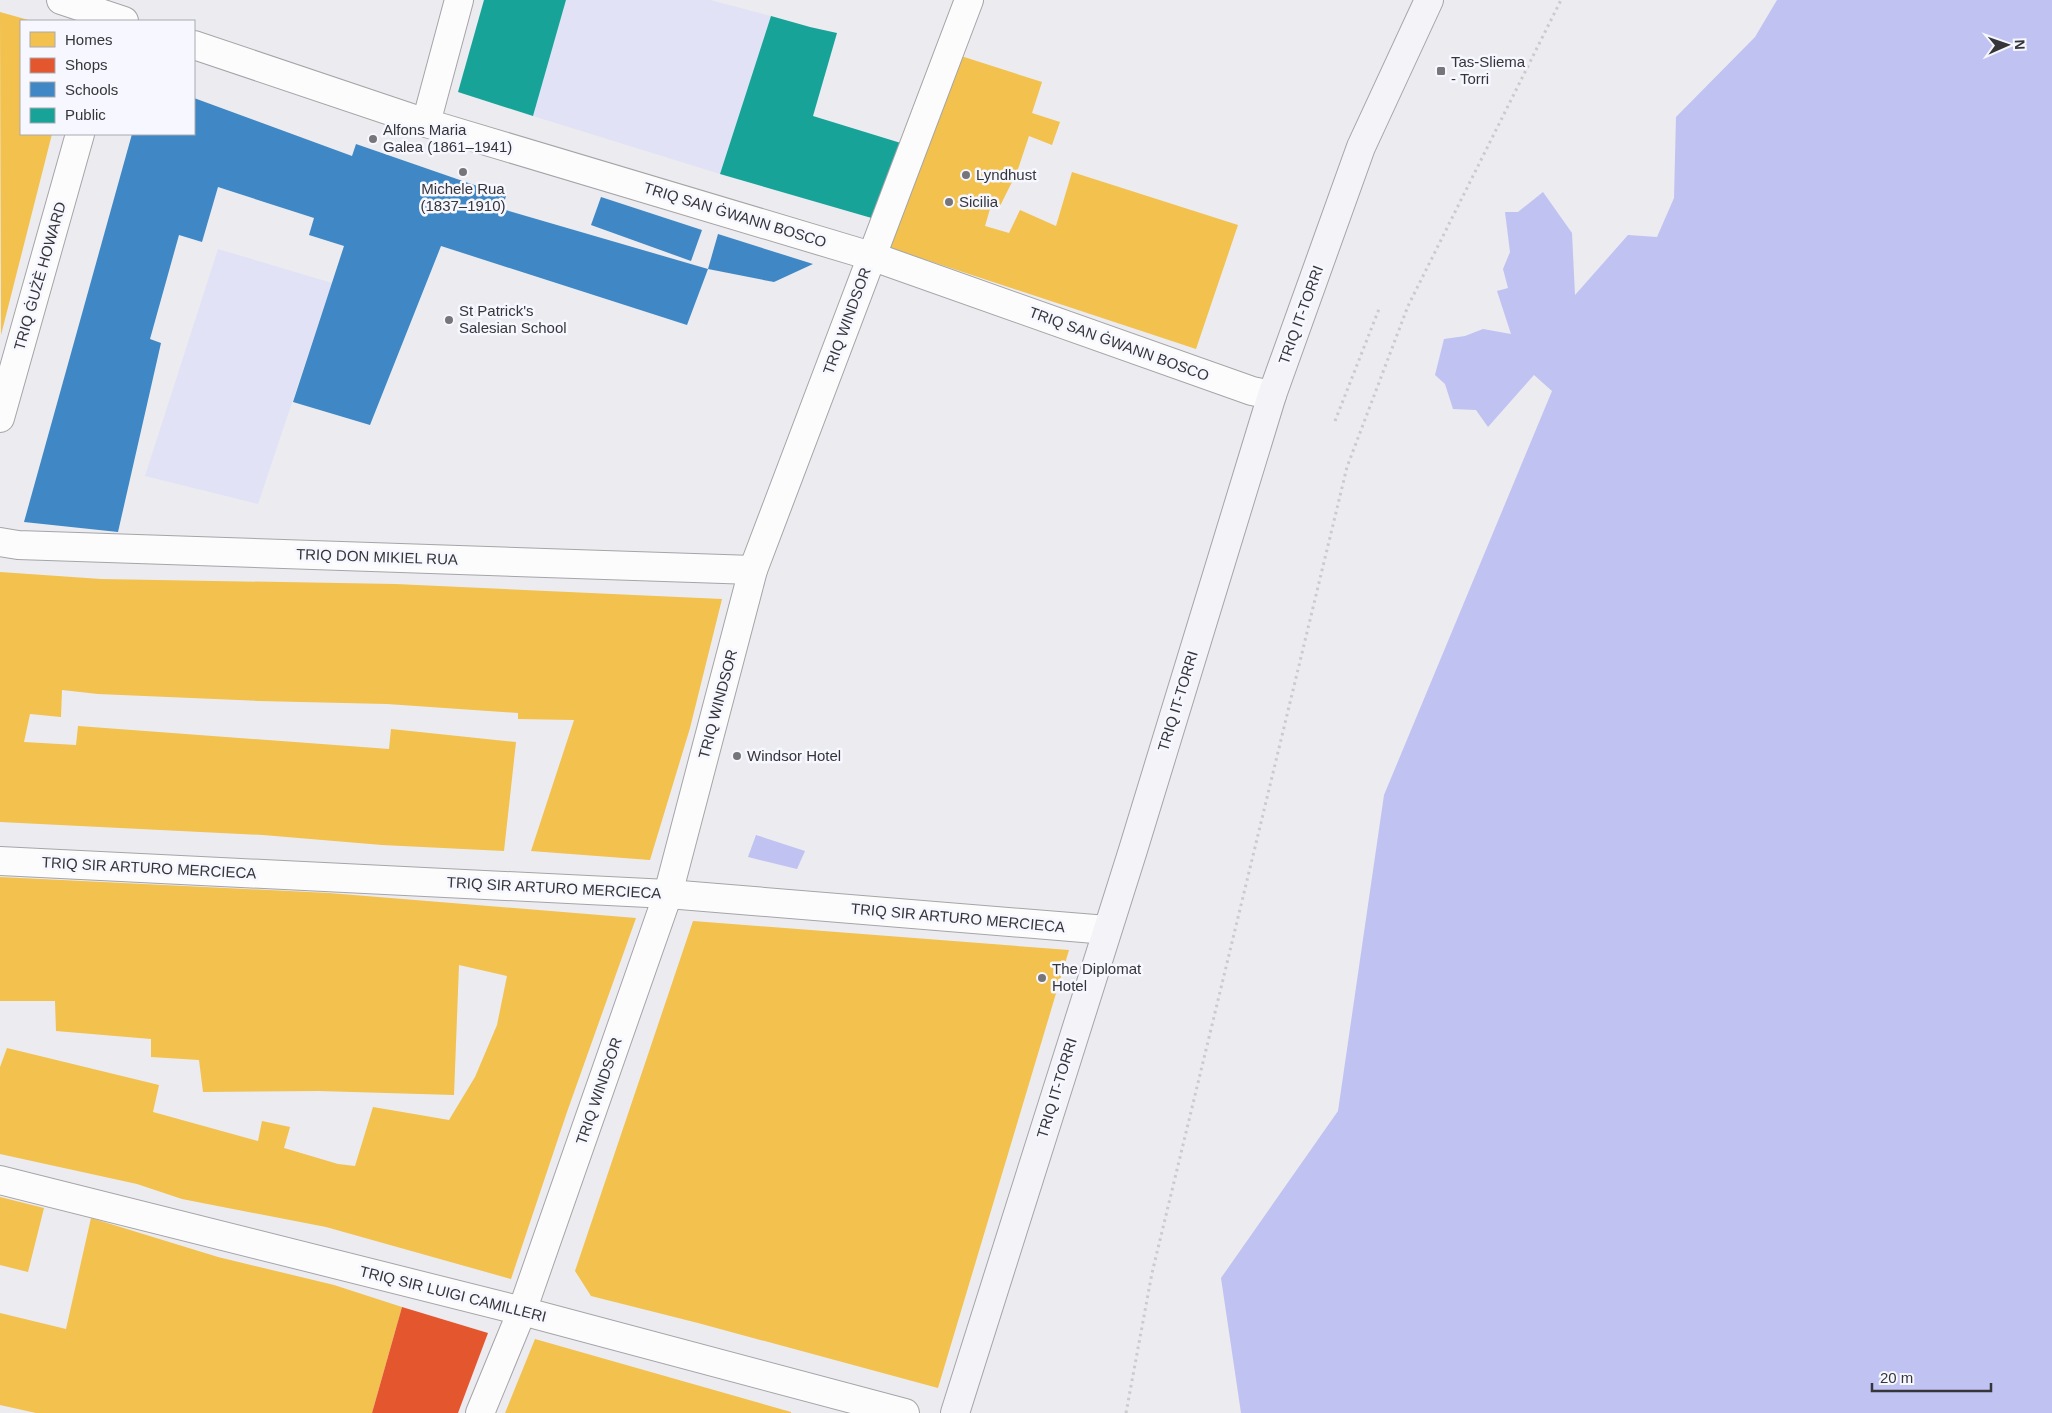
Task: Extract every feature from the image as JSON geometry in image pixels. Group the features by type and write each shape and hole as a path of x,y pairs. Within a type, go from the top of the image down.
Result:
{"main road":[{"name":"TRIQ IT-TORRI","path":"955,1413 1106,930 1133,850 1272,395 1360,147 1429,0"}],"street":[{"path":"61,0 116,15"},
{"path":"426,123 458,0"},
{"name":"TRIQ WINDSOR","path":"480,1413 522,1312 668,894 753,570 969,0"},
{"name":"TRIQ SAN ĠWANN BOSCO","path":"195,45 426,123 871,256 1252,391 1272,395"},
{"name":"TRIQ ĠUŻÈ HOWARD","path":"0,418 80,135"},
{"name":"TRIQ DON MIKIEL RUA","path":"0,542 18,545 753,570"},
{"name":"TRIQ SIR ARTURO MERCIECA","path":"0,861 668,894 1106,930"},
{"name":"TRIQ SIR LUIGI CAMILLERI","path":"0,1180 522,1312 905,1413"}],"path":[{"path":"1126,1413 1152,1273 1347,467 1408,306 1561,0"},
{"path":"1335,421 1379,309"}],"shaded area":[{"path":"566,0 710,0 771,16 720,174 533,116"},
{"path":"218,249 332,283 258,504 145,476"}],"water":[{"path":"1777,0 2052,0 2052,1413 1241,1413 1221,1278 1338,1111 1384,795 1552,391 1534,375 1488,427 1476,410 1453,409 1445,384 1435,375 1444,339 1465,336 1483,329 1511,334 1497,291 1508,288 1503,269 1510,252 1505,212 1518,212 1543,192 1572,233 1575,295 1628,235 1657,237 1674,198 1676,117 1755,37"},
{"path":"756,835 805,851 797,869 748,857"}],"building: Homes":[{"path":"0,12 28,20 20,20 20,135 52,135 1,335"},
{"path":"961,56 1042,82 1032,113 1060,122 1052,145 1029,136 1017,172 1000,206 992,202 985,226 1009,233 1020,210 1056,226 1072,172 1238,225 1196,349 890,248"},
{"path":"0,572 101,579 395,584 722,599 690,728 650,860 531,851 574,720 518,719 518,713 387,704 259,701 98,694 62,690 61,717 30,714 24,742 76,745 78,726 389,749 391,729 516,742 504,851 382,845 263,835 0,822"},
{"path":"0,877 329,893 636,918 567,1112 511,1279 326,1227 182,1199 137,1184 0,1154 0,1067 7,1048 159,1085 153,1112 258,1141 262,1121 290,1127 284,1148 338,1164 355,1166 373,1107 449,1120 475,1077 497,1025 507,976 459,965 454,1095 319,1091 203,1092 199,1060 151,1057 151,1039 56,1031 55,1001 0,1001"},
{"path":"693,921 1069,950 938,1388 591,1296 575,1271"},
{"path":"0,1197 44,1208 28,1272 0,1265"},
{"path":"91,1218 218,1257 334,1285 402,1307 372,1413 36,1413 0,1405 0,1313 66,1329"},
{"path":"535,1339 791,1412 791,1413 505,1413"}],"building: Shops":[{"path":"402,1307 488,1333 458,1413 372,1413"}],"building: Schools":[{"name":"St Patrick's Salesian School","path":"195,98 352,156 356,144 506,196 502,209 708,269 687,325 441,246 370,425 293,402 344,246 309,235 314,218 218,187 202,242 179,235 150,339 161,343 118,532 24,522 132,135 195,135"},
{"path":"601,197 702,230 691,261 591,225"},
{"path":"718,234 813,264 774,282 708,269"}],"building: Public":[{"path":"484,0 566,0 533,116 458,92"},
{"path":"771,16 837,33 813,116 904,144 875,219 720,174"}],"place":[{"name":"Tas-Sliema - Torri","path":"1441,71"},
{"name":"Alfons Maria Galea (1861–1941)","path":"373,139"},
{"name":"Michele Rua (1837–1910)","path":"463,172"},
{"name":"Lyndhust","path":"966,175"},
{"name":"Sicilia","path":"949,202"},
{"name":"St Patrick's Salesian School","path":"449,320"},
{"name":"Windsor Hotel","path":"737,756"},
{"name":"The Diplomat Hotel","path":"1042,978"}]}
